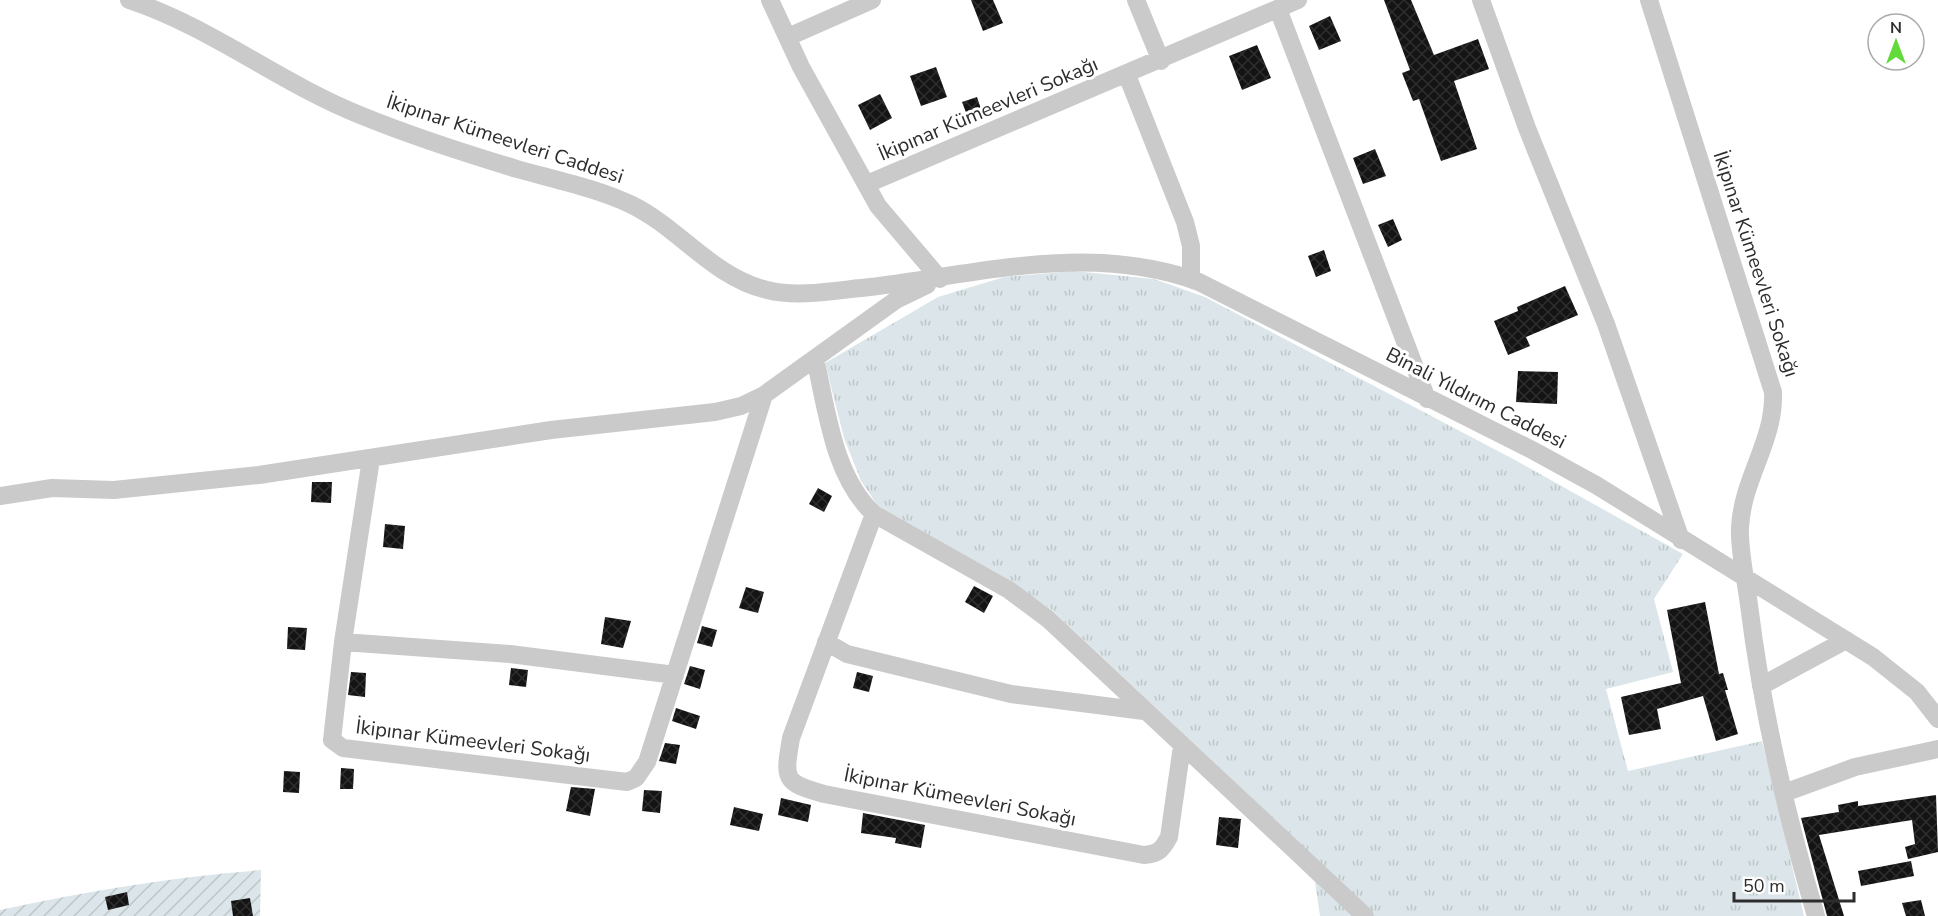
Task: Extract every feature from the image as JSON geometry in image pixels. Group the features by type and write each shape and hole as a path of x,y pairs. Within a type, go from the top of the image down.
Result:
{"street":[{"name":"İkipınar Kümeevleri Sokağı","path":"770,0 878,206 940,279"},
{"path":"788,37 872,0"},
{"path":"1136,0 1161,60"},
{"name":"İkipınar Kümeevleri Sokağı","path":"867,184 1127,75 1298,0"},
{"path":"1481,0 1527,128 1606,324 1681,540"},
{"name":"İkipınar Kümeevleri Sokağı","path":"1649,0 1773,392 1774,410 1769,432 1743,500 1740,529 1761,686 1784,793 1816,916"},
{"name":"İkipınar Kümeevleri Caddesi","path":"137,1 175,18 356,114 449,148 584,187 635,206 721,268 750,285 770,291 798,292 940,279"},
{"path":"1278,9 1427,399"},
{"name":"İkipınar Kümeevleri Sokağı","path":"1127,75 1185,222 1191,246 1191,279"},
{"name":"Binali Yıldırım Caddesi","path":"940,279 1002,268 1074,262 1143,266 1191,279 1238,300 1596,485 1899,675 1917,692 1938,719"},
{"path":"0,496 52,488 114,490 147,487 371,459 551,430 715,412 764,395 896,300 940,279"},
{"path":"815,358 837,448 845,471 866,507 1028,603 1365,916"},
{"name":"İkipınar Kümeevleri Sokağı","path":"371,459 343,642 332,740 343,748 627,782 642,771 764,395"},
{"name":"İkipınar Kümeevleri Sokağı","path":"874,513 789,749 787,771 791,782 800,787 1144,855 1155,854 1163,849 1168,837 1182,746"},
{"path":"1761,686 1846,640"},
{"path":"343,642 510,654 675,675"},
{"path":"826,642 848,654 1011,694 1144,711"},
{"path":"1784,793 1855,767 1938,749"}],"green space":[{"path":"1074,271 1154,279 1205,297 1515,460 1683,554 1654,599 1673,672 1606,689 1628,771 1762,741 1804,916 1320,916 1315,882 1248,816 1251,797 1052,610 1002,576 878,506 861,481 844,438 825,363 938,297 1004,277"},
{"path":"261,870 260,916 0,916 0,910 98,891"}],"building":[{"path":"971,0 993,0 1003,23 983,31"},
{"path":"1384,0 1411,0 1434,55 1478,39 1489,69 1454,81 1477,149 1441,161 1419,99 1413,101 1402,73 1410,70"},
{"path":"1330,16 1341,41 1319,50 1309,26"},
{"path":"1257,45 1271,78 1242,90 1229,56"},
{"path":"936,67 947,97 921,106 910,76"},
{"path":"880,94 892,118 870,130 858,105"},
{"path":"977,97 984,118 970,123 962,102"},
{"path":"1375,149 1386,176 1363,184 1353,158"},
{"path":"1393,219 1402,240 1388,247 1378,225"},
{"path":"1324,250 1331,271 1316,277 1308,256"},
{"path":"1565,286 1578,315 1526,337 1530,346 1508,355 1494,321 1518,311 1517,307"},
{"path":"1518,371 1558,372 1557,404 1516,402"},
{"path":"312,482 332,482 331,503 311,502"},
{"path":"818,488 832,496 824,512 809,504"},
{"path":"385,524 405,526 403,549 383,547"},
{"path":"974,586 993,596 984,613 965,602"},
{"path":"746,587 764,592 758,613 739,608"},
{"path":"1705,602 1719,674 1723,673 1728,690 1725,690 1738,734 1716,741 1703,696 1657,709 1661,729 1629,735 1621,697 1681,683 1667,610"},
{"path":"605,617 631,621 623,648 601,644"},
{"path":"702,626 717,630 712,647 697,643"},
{"path":"288,627 307,628 305,650 287,649"},
{"path":"690,666 705,670 700,689 684,684"},
{"path":"511,668 528,670 526,687 509,685"},
{"path":"351,672 366,673 365,697 348,695"},
{"path":"857,672 873,676 869,692 853,688"},
{"path":"676,708 700,716 696,729 672,721"},
{"path":"665,743 680,745 676,764 659,761"},
{"path":"341,768 354,769 353,789 340,789"},
{"path":"284,771 300,772 299,793 283,792"},
{"path":"571,787 595,789 590,816 566,811"},
{"path":"644,790 662,791 660,813 642,811"},
{"path":"1936,795 1938,852 1908,859 1905,847 1915,844 1912,820 1819,835 1844,916 1827,916 1801,818 1839,812 1838,805 1858,801 1858,806"},
{"path":"781,798 811,805 808,822 778,815"},
{"path":"734,807 763,814 759,831 730,825"},
{"path":"863,813 925,825 921,848 895,843 896,838 861,833"},
{"path":"1219,817 1241,819 1238,848 1216,845"},
{"path":"1911,861 1914,876 1861,886 1858,871"},
{"path":"127,892 129,905 108,910 105,897"},
{"path":"250,898 253,916 233,916 231,901"},
{"path":"1921,900 1925,916 1906,916 1902,903"}]}
